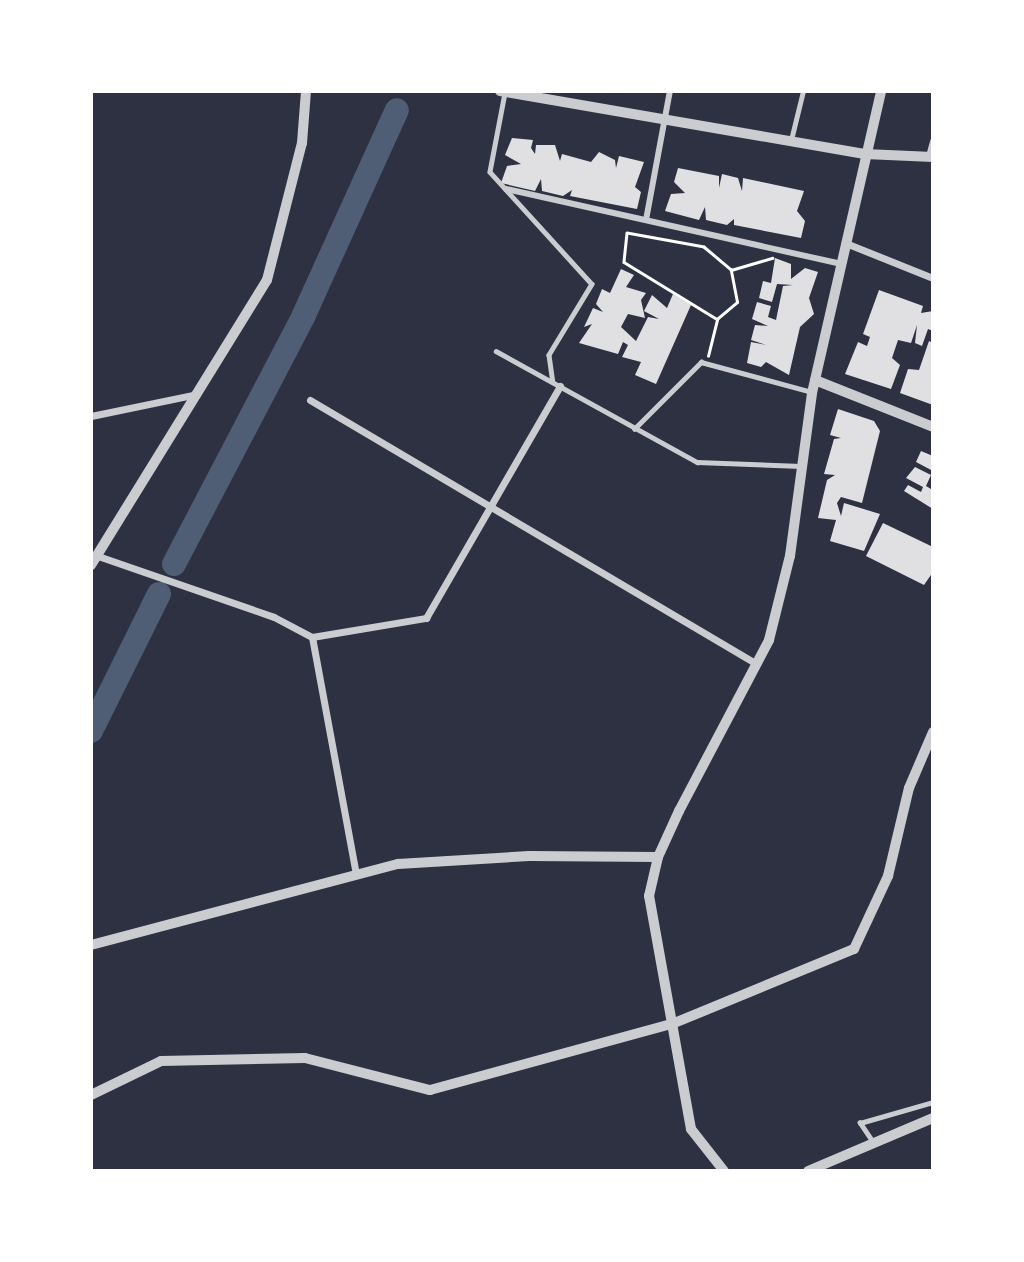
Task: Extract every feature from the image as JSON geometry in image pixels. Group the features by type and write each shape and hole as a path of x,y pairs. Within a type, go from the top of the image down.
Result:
{"street":[{"path":"306,91 302,143 267,280 201,394 93,560 274,617 312,637 426,618 489,510 556,384"},
{"path":"500,91 865,154 931,157 933,141"},
{"path":"646,220 670,91"},
{"path":"724,1171 691,1129 649,896 657,857 769,640 790,556 815,380 844,264 865,154 881,91"},
{"path":"506,189 844,264"},
{"path":"848,244 933,278"},
{"path":"815,380 933,427"},
{"path":"91,416 201,394"},
{"path":"310,400 489,510 755,663"},
{"path":"312,637 356,874"},
{"path":"91,1095 161,1061 305,1058 430,1090 672,1024 854,949 888,876 909,788 933,732"},
{"path":"91,945 398,864 529,856 657,857"},
{"path":"808,1171 872,1141 933,1118"}],"lane":[{"path":"791,141 803,91"},
{"path":"505,92 490,172 591,280 549,355 556,384"},
{"path":"496,351 697,462 802,466"},
{"path":"634,429 701,362 813,393"},
{"path":"872,1141 859,1123 933,1102"}],"path":[{"path":"707,358 718,319 737,302 731,270 704,247 648,233 627,233 622,245 624,262 718,319"},
{"path":"731,270 785,257"}],"building":[{"path":"512,138 533,140 531,148 535,154 536,145 555,145 560,161 562,154 591,162 599,152 615,160 616,168 619,156 644,162 635,187 641,192 637,209 570,196 572,190 563,196 542,191 541,179 535,191 501,183 507,166 521,164 505,155"},
{"path":"678,168 719,176 719,188 722,174 738,178 742,191 743,178 804,191 797,211 805,221 801,238 734,225 734,219 727,225 706,220 705,207 699,220 665,211 671,194 685,193 674,182"},
{"path":"775,258 791,264 791,279 805,268 818,272 809,298 814,314 800,327 789,375 766,362 761,367 747,363 751,342 766,345 751,340 755,325 768,326 752,319 757,302 771,306 768,317 776,320 783,286 793,285 777,284 772,302 759,298 763,281 771,283"},
{"path":"621,269 634,275 626,287 646,293 641,300 645,318 628,314 621,327 636,341 648,317 659,319 644,311 652,295 667,308 673,294 691,305 656,384 635,375 641,362 622,357 628,345 623,342 618,354 579,343 592,324 584,327 593,308 603,312 596,304 602,289 610,293"},
{"path":"879,290 923,306 921,313 933,311 933,331 928,329 922,346 915,343 917,325 911,343 898,340 892,358 900,365 891,389 845,374 858,342 867,346 870,337 863,334"},
{"path":"929,341 933,343 933,405 900,393 908,369 919,370"},
{"path":"838,409 874,421 880,431 862,503 841,497 837,503 841,516 844,503 880,514 864,551 830,541 836,520 818,518 827,480 835,475 824,474 834,439 841,438 830,435"},
{"path":"921,451 933,456 933,471 916,462"},
{"path":"915,467 931,475 926,486 931,489 933,478 933,509 904,491 908,485 921,492 923,487 906,478"},
{"path":"883,523 933,547 933,572 924,585 866,556"}],"waterway":[{"path":"174,564 303,317 397,110"},
{"path":"91,731 159,594"}]}
